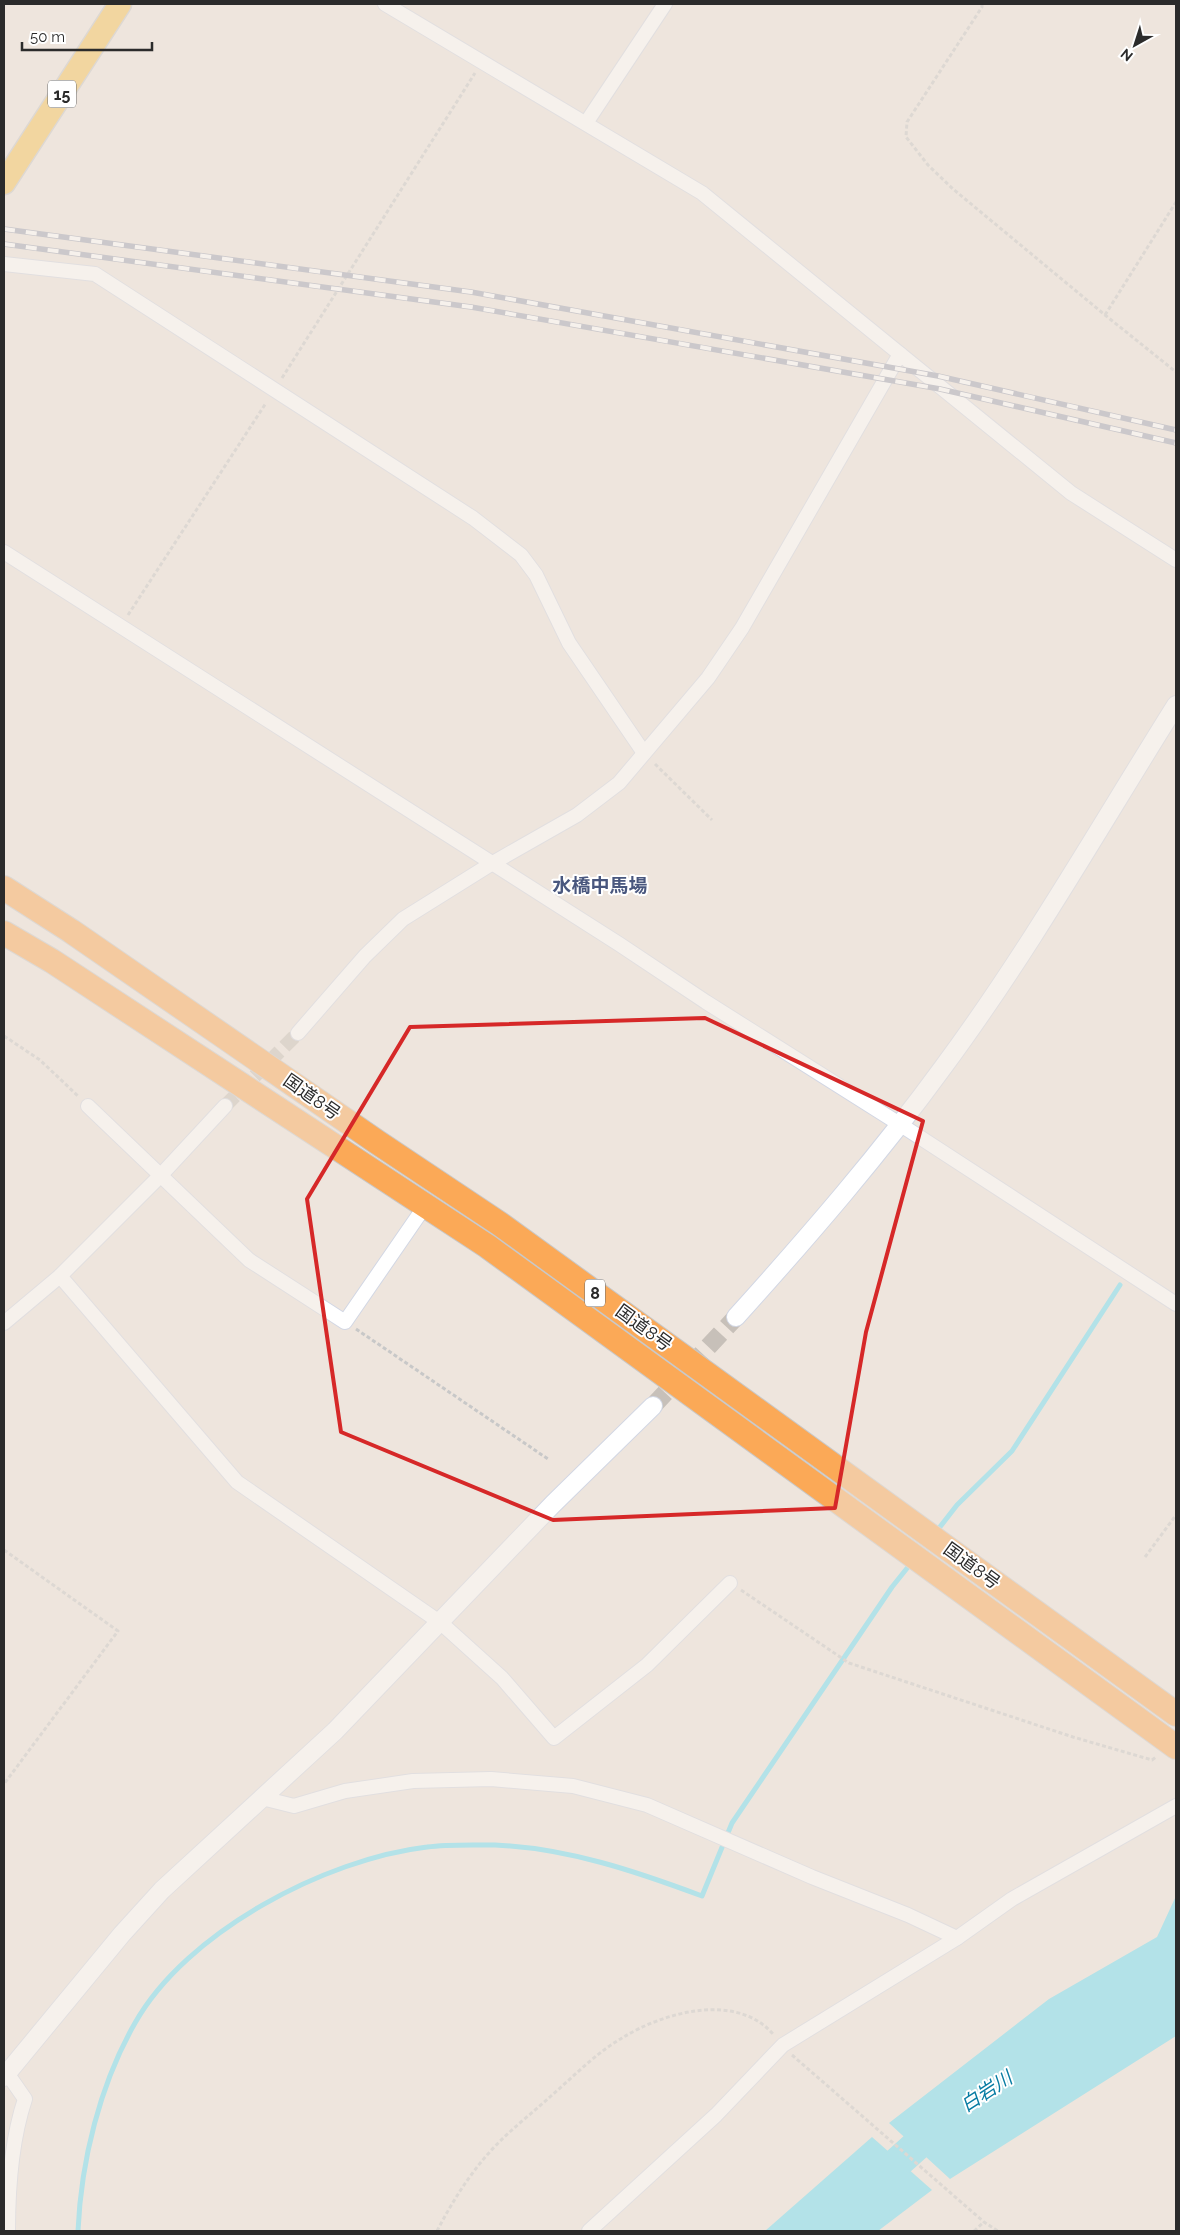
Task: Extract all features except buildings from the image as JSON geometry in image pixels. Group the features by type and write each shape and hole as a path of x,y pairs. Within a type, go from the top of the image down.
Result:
{"highway":[{"name":"国道8号","path":"4,888 71,931 377,1142 500,1224 1176,1714"},
{"name":"国道8号","path":"4,933 60,966 495,1252 1175,1746"}],"main road":[{"name":"15","path":"4,184 120,4"}],"street":[{"path":"385,4 702,192 1071,493 1176,560"},
{"path":"586,123 665,4"},
{"path":"4,264 95,274 473,518 521,555 536,575 568,643 644,753"},
{"path":"298,1033 365,956 403,919 491,864 577,815 619,783 708,678 742,628 900,354"},
{"path":"4,552 901,1125 1176,1304"},
{"path":"736,1317 829,1213 901,1125 1001,984 1176,705"},
{"path":"88,1106 249,1260 345,1322 425,1206"},
{"path":"4,1323 60,1276 161,1175 225,1106"},
{"path":"60,1276 142,1369 237,1482 441,1623 502,1678 554,1738 647,1665 730,1583"},
{"path":"8,2231 12,2158 17,2123 25,2099 6,2075 122,1934 162,1890 335,1731 441,1623 553,1504 654,1406"},
{"path":"262,1798 294,1806 345,1791 412,1781 491,1779 573,1786 647,1804 812,1877 908,1915 957,1938"},
{"path":"589,2231 716,2115 783,2045 957,1938 1012,1899 1176,1806"}],"path":[{"path":"982,4 982,7 907,122 906,137 928,165 953,189 1176,372"},
{"path":"121,626 274,391 482,62"},
{"path":"1105,315 1176,202"},
{"path":"644,753 712,820"},
{"path":"4,1036 40,1060 88,1106"},
{"path":"345,1322 548,1459"},
{"path":"1146,1557 1176,1515"},
{"path":"4,1550 118,1631 4,1784"},
{"path":"730,1583 850,1663 1073,1737 1152,1760 1175,1746"},
{"path":"437,2231 454,2197 488,2154 586,2065 621,2038 648,2024 693,2011 727,2010 764,2023 783,2045"},
{"path":"795,2059 984,2222 998,2231"},
{"path":"974,2231 984,2222"}],"highlighted area":[{"path":"705,1018 923,1121 866,1332 835,1508 553,1520 341,1432 307,1199 410,1027"}],"water":[{"path":"1176,1896 1176,2036 950,2179 889,2123 1049,1999 1157,1937"},
{"path":"872,2137 932,2190 878,2231 765,2231"}],"waterway":[{"path":"936,1532 957,1505 1012,1451 1120,1285"},
{"path":"78,2231 83,2178 94,2124 102,2097 123,2047 135,2023 158,1990 188,1959 223,1930 262,1905 303,1884 346,1867 387,1854 443,1845 522,1847 574,1856 652,1878 702,1896 732,1823 892,1587 912,1562"},
{"name":"白岩川","path":"821,2231 946,2119"}],"tunnel":[{"path":"225,1106 298,1033"},
{"path":"653,1406 736,1317"}],"railway":[{"path":"4,229 471,292 938,376 1176,430"},
{"path":"4,244 471,307 940,389 1176,443"}],"district":[{"name":"水橋中馬場","path":"600,885"}]}
